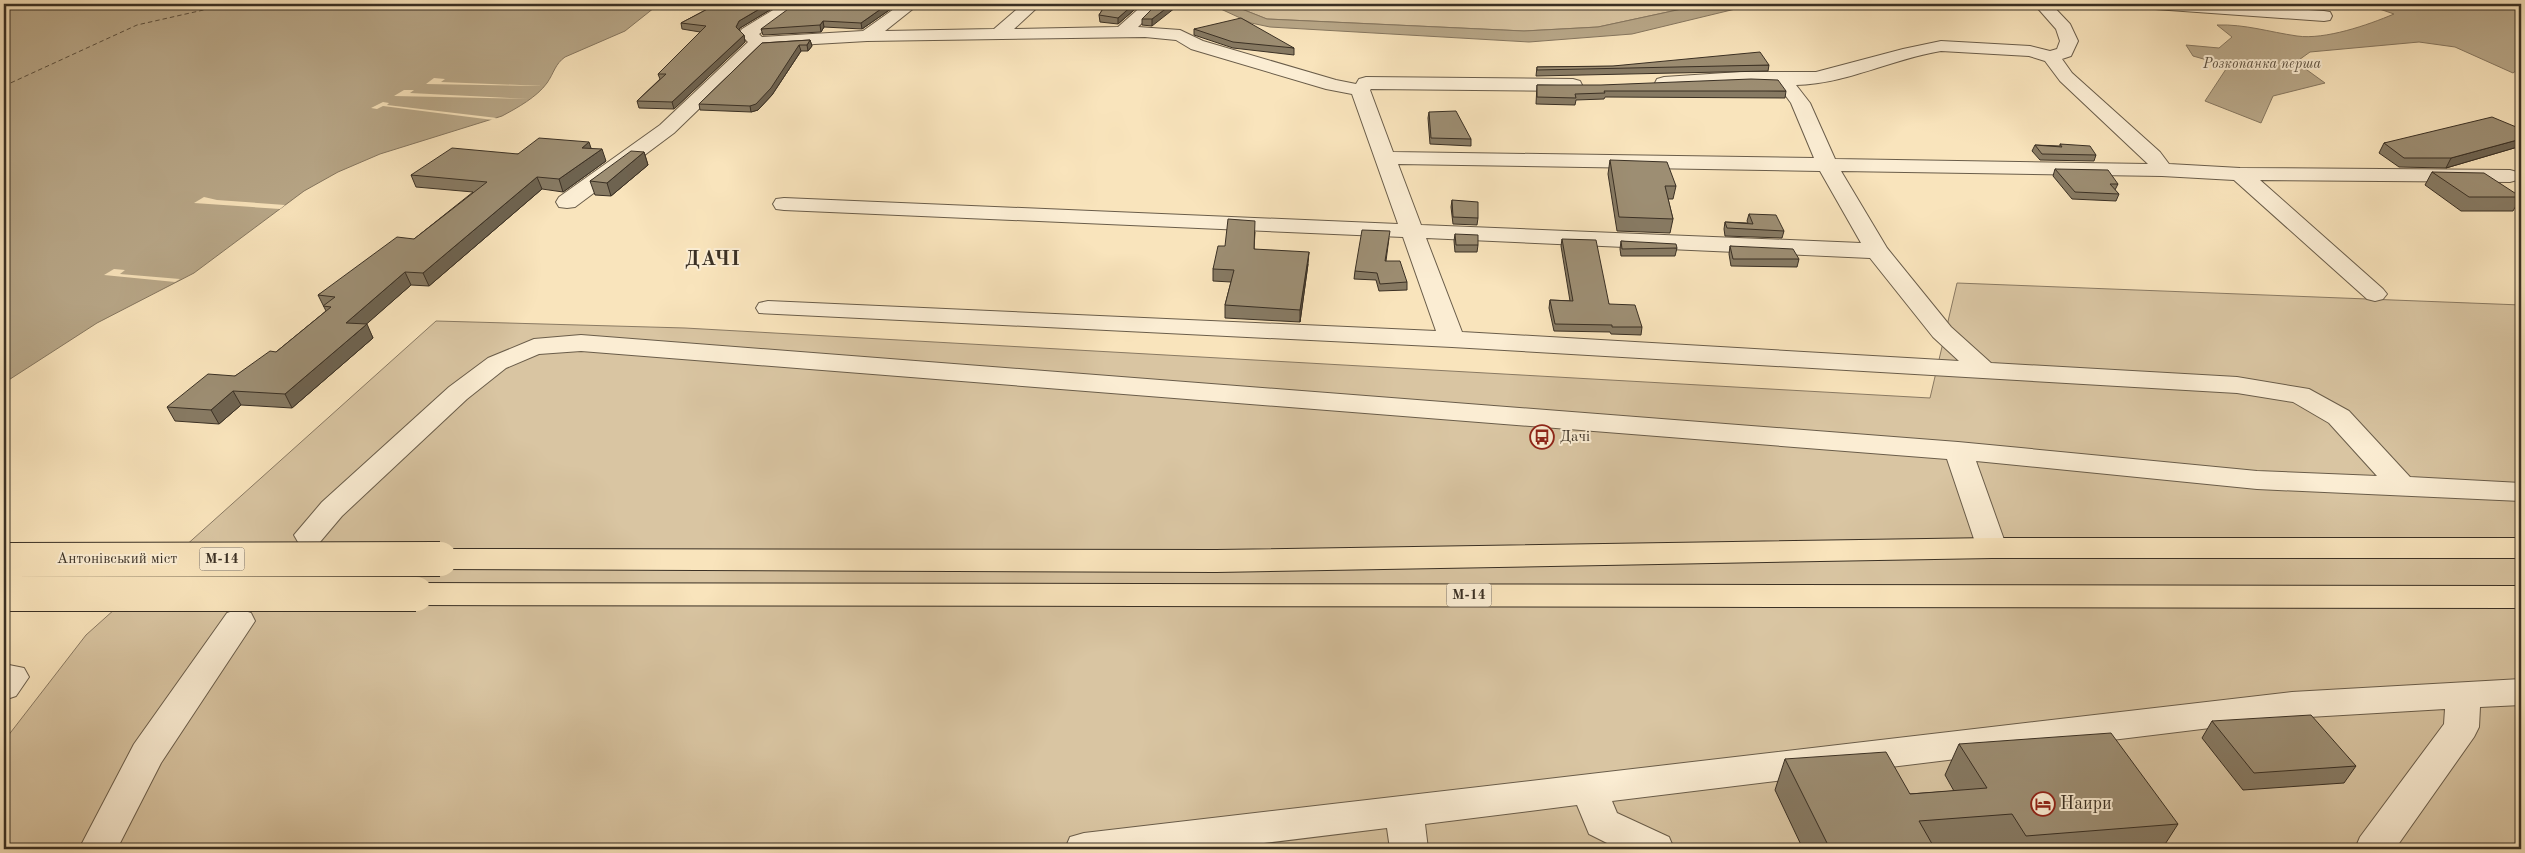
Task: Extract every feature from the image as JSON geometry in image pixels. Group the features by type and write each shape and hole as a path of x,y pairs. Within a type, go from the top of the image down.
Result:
{"highway":[{"name":"М-14","path":"1992,548 2521,548"},
{"name":"Антонівський міст","path":"4,560 1216,561 1992,548"},
{"name":"М-14","path":"4,594 2521,597"}],"street":[{"path":"758,42 748,33 794,4"},
{"path":"867,36 911,4"},
{"path":"997,35 1033,4"},
{"path":"1122,33 1154,4"},
{"path":"2042,4 2064,28 2070,41 2065,52 2051,57"},
{"path":"2155,4 2324,16"},
{"path":"567,202 668,129 758,42 867,36 1122,33 1180,35 1197,45 1360,90"},
{"path":"1642,84 1751,77 1783,80 1815,78 1858,70 1926,48 1941,46 2030,50 2051,57 2066,77 2153,156 2162,170"},
{"path":"1783,80 1800,103 1827,165 1877,251 1942,332 1985,371"},
{"path":"1360,90 1366,83 1589,85"},
{"path":"1360,90 1452,339"},
{"path":"1385,158 2162,170 2240,174 2510,176"},
{"path":"2240,174 2375,294"},
{"path":"784,204 1877,251"},
{"path":"768,308 1452,339 2237,385 2300,395 2339,417 2402,486"},
{"path":"309,535 332,509 458,393 497,363 534,347 581,342 1958,451 2257,480 2521,492"},
{"path":"1958,451 1992,548"},
{"path":"98,849 147,754 239,621"},
{"path":"4,677 12,677 4,687"},
{"path":"1084,849 2292,705 2521,692"},
{"path":"2374,849 2461,727 2463,695"},
{"path":"1589,790 1602,823 1654,849"},
{"path":"1404,811 1409,849"}],"shaded area":[{"path":"1229,4 1694,4 1691,7 1598,27 1524,31 1267,19"},
{"path":"1957,283 2521,305 2521,849 4,849 4,741 86,635 436,321 685,328 1930,398"}],"water":[{"path":"4,4 659,4 625,31 565,57 543,88 502,116 380,154 338,172 304,191 194,273 97,323 4,383"},
{"path":"1210,4 1229,4 1267,19 1524,31 1598,27 1691,7 1694,4 1756,4 1632,34 1529,42 1270,27 1251,23"},
{"name":"Розкопанка перша","path":"2365,4 2521,4 2521,67 2513,73 2455,47 2419,42 2310,52 2296,62 2325,83 2273,96 2261,123 2205,101 2228,66 2193,56 2186,45 2219,48 2232,37 2217,25 2247,27 2308,37 2346,31 2394,14"}],"pier":[{"path":"434,78 445,79 441,82 544,86 426,84"},
{"path":"404,90 414,90 410,93 528,99 394,96"},
{"path":"383,102 389,103 387,105 497,118 493,120 383,106 377,109 371,108"},
{"path":"204,197 217,200 285,205 280,209 194,203"},
{"path":"114,269 125,270 120,274 180,279 175,282 104,275"}],"building":[{"path":"717,4 768,4 739,21 736,27 744,35 672,102 637,101 666,74 658,74 706,26 681,23"},
{"path":"795,4 888,4 861,23 823,21 820,25 761,29"},
{"path":"1106,4 1134,4 1118,18 1099,15"},
{"path":"1157,4 1172,4 1152,19 1142,19"},
{"path":"1241,18 1294,48 1233,42 1194,29"},
{"path":"810,40 807,45 799,45 771,88 756,104 750,106 699,104 762,43"},
{"path":"1760,52 1769,65 1537,70 1537,67 1613,66"},
{"path":"1751,79 1778,80 1786,91 1604,91 1605,93 1575,94 1576,98 1537,97 1537,85 1601,85"},
{"path":"1456,111 1471,139 1431,138 1429,112"},
{"path":"2492,117 2521,129 2521,139 2451,158 2404,158 2384,143"},
{"path":"539,138 589,142 582,148 602,149 559,179 537,177 423,273 405,272 346,323 367,324 285,394 233,391 211,410 167,407 208,374 235,376 270,351 276,352 331,307 323,306 335,297 318,295 397,237 414,239 487,182 411,175 452,148 518,154"},
{"path":"2060,144 2090,146 2096,155 2042,154 2035,145 2062,147"},
{"path":"631,151 644,152 607,183 590,181"},
{"path":"1610,160 1667,162 1676,186 1665,186 1673,219 1619,217"},
{"path":"2055,169 2108,170 2118,184 2110,184 2119,194 2075,192"},
{"path":"2432,172 2484,173 2521,197 2469,197"},
{"path":"1452,200 1478,202 1478,218 1453,217"},
{"path":"1749,214 1776,215 1784,231 1727,228 1725,222 1753,224"},
{"path":"1228,219 1255,221 1254,249 1309,252 1300,310 1225,305 1234,270 1213,269 1218,246 1225,246"},
{"path":"1362,230 1390,231 1385,261 1400,261 1407,282 1380,284 1377,273 1355,271"},
{"path":"1455,234 1478,235 1478,245 1456,245"},
{"path":"1562,239 1596,240 1609,304 1635,305 1642,327 1555,324 1550,300 1573,301"},
{"path":"1621,241 1676,244 1677,248 1622,249"},
{"path":"1730,246 1793,249 1799,259 1733,259"},
{"path":"2311,715 2356,766 2254,773 2212,721"},
{"path":"2111,733 2178,824 2026,836 2012,814 1919,821 1935,849 1830,849 1785,759 1886,752 1910,794 1987,788 1959,744"}],"ferry route":[{"path":"4,86 137,25 230,4"}],"place":[{"name":"Дачі","path":"1542,437"},
{"name":"Наири","path":"2043,804"}],"district":[{"name":"ДАЧІ","path":"713,260"}]}
